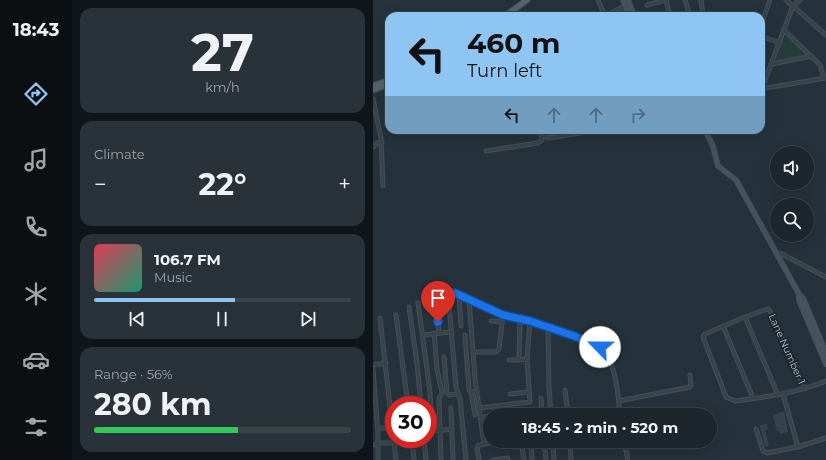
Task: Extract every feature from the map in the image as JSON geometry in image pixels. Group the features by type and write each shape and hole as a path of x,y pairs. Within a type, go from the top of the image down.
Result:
{"main road":[{"path":"510,12 527,0"},
{"path":"515,12 531,0"},
{"path":"623,0 627,12"},
{"path":"628,0 629,12"},
{"path":"373,86 385,82"},
{"path":"373,90 385,86"},
{"path":"707,134 713,146 718,166 736,180 799,294 803,298 826,353"},
{"path":"799,294 799,300 826,364"}],"street":[{"path":"599,0 604,12"},
{"path":"647,5 666,0 669,12"},
{"path":"685,0 689,12"},
{"path":"701,0 702,12"},
{"path":"765,14 770,0"},
{"path":"786,0 826,35"},
{"path":"765,81 785,31 793,6 800,0"},
{"path":"613,12 625,6"},
{"path":"765,88 825,78 820,65 785,31"},
{"path":"765,37 780,43"},
{"path":"772,64 812,56"},
{"path":"373,99 382,142 383,186"},
{"path":"486,151 538,143 542,140 542,134"},
{"path":"543,134 548,138 574,134"},
{"path":"373,147 377,143 382,142"},
{"path":"777,254 780,253 826,277"},
{"path":"439,333 436,299 438,297 454,293 503,315 530,321 548,329 586,340 604,350 614,373 620,408"},
{"path":"448,294 456,387 460,399 466,460"},
{"path":"459,294 461,326"},
{"path":"469,300 477,392 482,425 483,444 479,445 477,448 479,460"},
{"path":"419,303 427,396"},
{"path":"409,307 420,396"},
{"name":"Lane Number 1","path":"745,317 768,310 770,311 805,390"},
{"path":"395,315 407,396"},
{"path":"473,352 496,352 499,349 503,315"},
{"path":"778,395 745,317 705,334 703,338 726,397 730,400 735,401 778,395 805,390 826,381"},
{"path":"380,318 390,396"},
{"path":"519,360 520,319"},
{"path":"491,321 502,322"},
{"path":"479,408 529,403 527,359 530,321"},
{"path":"723,326 753,398"},
{"path":"548,329 550,408"},
{"path":"423,335 451,332"},
{"path":"434,334 437,369 443,394 439,398 441,460"},
{"path":"465,335 468,388 471,392 475,415"},
{"path":"445,358 447,393 449,395 458,394"},
{"path":"509,360 527,359"},
{"path":"373,365 386,363"},
{"path":"373,370 378,428 378,460"},
{"path":"619,401 690,387 690,376"},
{"path":"565,390 566,408"},
{"path":"471,392 477,392"},
{"path":"510,394 529,392"},
{"path":"783,394 799,447"},
{"path":"541,398 542,408"},
{"path":"451,408 453,460"},
{"path":"378,428 385,428"},
{"path":"437,431 452,429"},
{"path":"756,429 763,451 767,453 799,447 826,438"},
{"path":"373,445 385,443"},
{"path":"395,448 396,460"},
{"path":"413,448 414,460"},
{"path":"425,448 426,460"},
{"path":"522,448 524,460"},
{"path":"532,448 533,460"},
{"path":"545,448 546,460"},
{"path":"553,448 554,460"},
{"path":"570,448 571,460"},
{"path":"625,448 627,460"},
{"path":"493,460 508,458"}],"green space":[{"path":"786,35 809,55 775,61"}],"building":[{"path":"784,411 788,432 780,434 779,431 777,431 773,415"},
{"path":"767,424 768,429 765,430 769,446 765,447 760,425"}],"route":[{"path":"438,322 437,298 454,293 503,315 530,321 548,329 586,340 600,347"}]}
